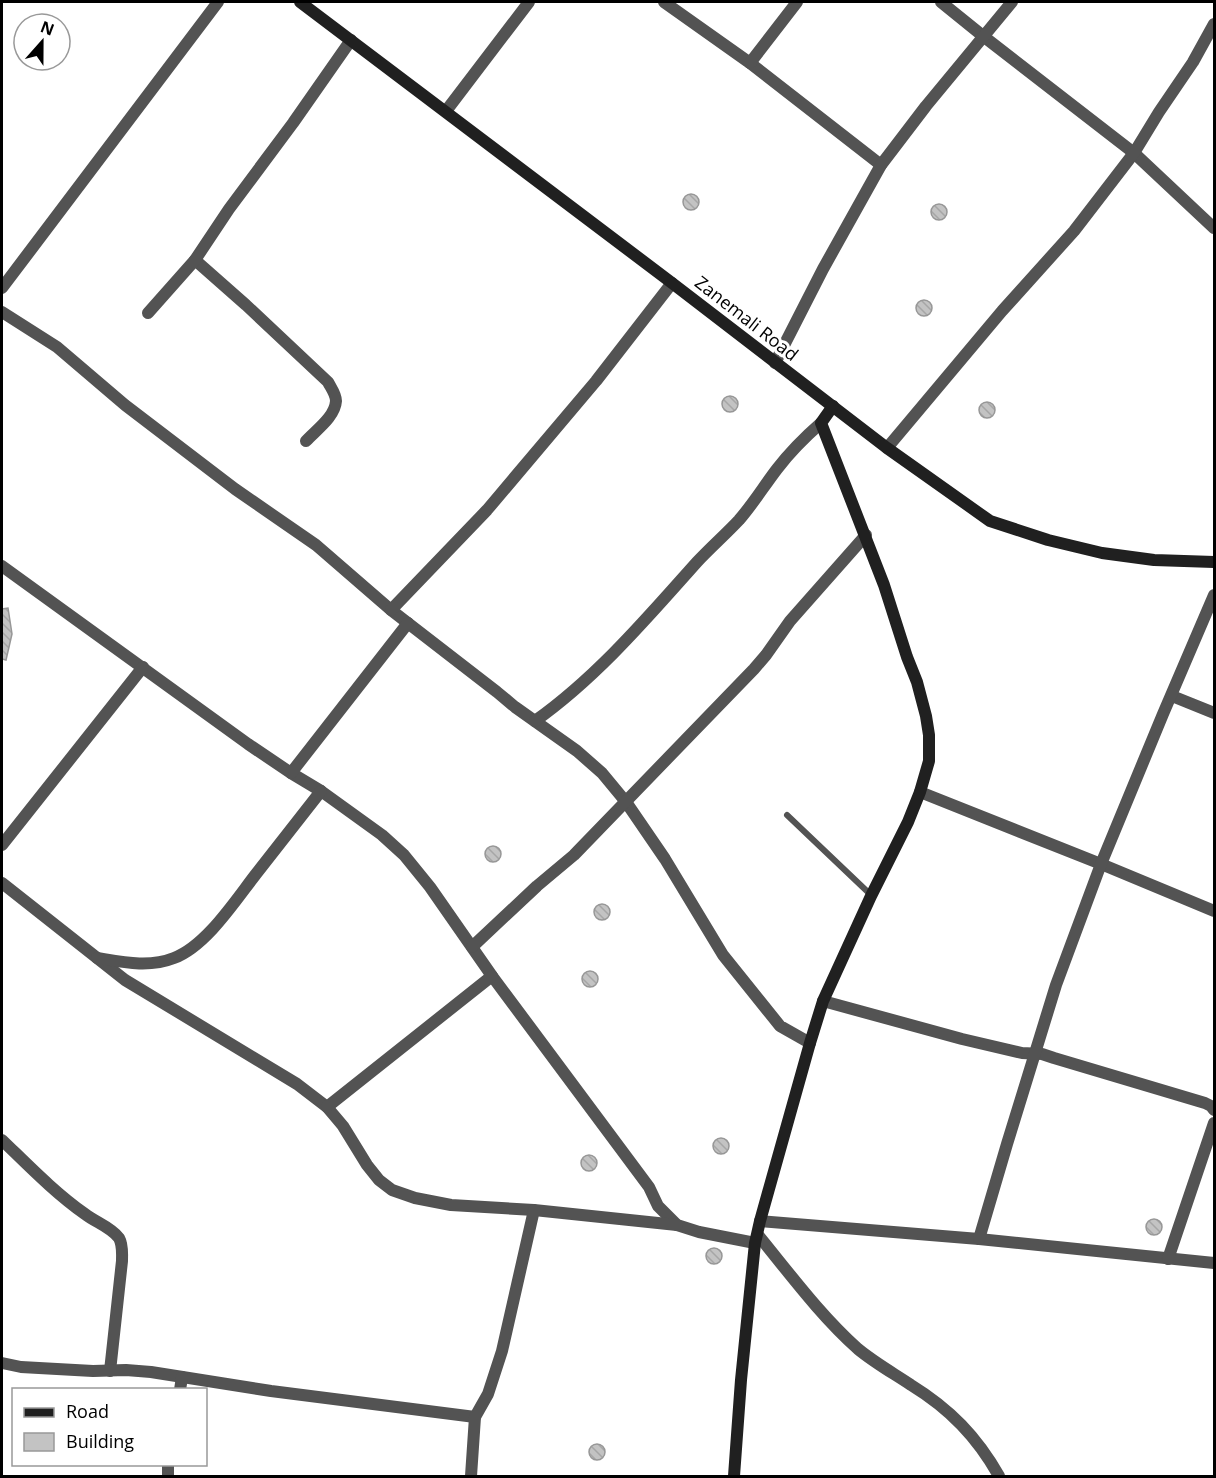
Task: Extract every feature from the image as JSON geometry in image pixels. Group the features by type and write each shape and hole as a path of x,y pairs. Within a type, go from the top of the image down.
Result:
{"street":[{"path":"2,288 218,2"},
{"name":"Zanemali Road","path":"300,2 887,448 990,521 1048,540 1102,553 1154,560 1215,562"},
{"path":"446,111 529,2"},
{"path":"664,2 750,63 881,165"},
{"path":"750,63 797,2"},
{"path":"941,2 1134,153 1215,228"},
{"path":"775,363 823,269 881,165 1012,2"},
{"path":"887,448 1002,311 1074,231 1134,153 1215,24"},
{"path":"148,314 195,260 351,40"},
{"path":"195,260 246,304 328,382 335,395 333,410 327,420 306,441"},
{"path":"391,610 487,510 596,381 672,283"},
{"path":"2,312 57,347 125,405 226,482 316,545 391,610 515,707 577,751 602,773 626,802 665,859 723,955 780,1026 810,1043"},
{"path":"535,721 588,679 642,624 738,520 795,448 821,423 833,406"},
{"path":"734,1476 741,1380 756,1239 760,1221 823,1001 908,822 929,761 929,735 917,682 866,535 821,423"},
{"path":"472,947 574,855 754,669 790,621 866,535"},
{"path":"2,566 248,744 321,791 382,835 404,855 430,887 492,976 649,1187 658,1206 677,1226"},
{"path":"979,1239 1056,985 1101,864 1215,595"},
{"path":"291,773 408,623"},
{"path":"2,844 143,667"},
{"path":"1172,696 1215,713"},
{"path":"96,958 131,963 153,963 173,958 192,949 221,919 321,791"},
{"path":"920,792 1215,911"},
{"path":"2,883 125,980 297,1084 327,1107 343,1126 373,1173 392,1190 415,1198 451,1205 534,1210 677,1226 699,1232 756,1239 841,1333 880,1366 950,1412 981,1446 999,1476"},
{"path":"327,1107 492,976"},
{"path":"823,1001 962,1039 1054,1058 1205,1103 1215,1110"},
{"path":"1168,1259 1215,1123"},
{"path":"2,1140 58,1193 85,1215 111,1231 120,1241 122,1261 110,1371"},
{"path":"471,1476 475,1417 488,1394 502,1351 534,1210"},
{"path":"760,1221 979,1239 1215,1263"},
{"path":"2,1363 21,1367 151,1372 271,1391 475,1417"},
{"path":"180,1388 182,1377"}],"lane":[{"path":"787,815 871,896"}],"building":[{"path":"691,194 699,202 691,210 683,202"},
{"path":"939,204 947,212 939,220 931,212"},
{"path":"924,300 932,308 924,316 916,308"},
{"path":"730,396 738,404 730,412 722,404"},
{"path":"987,402 995,410 987,418 979,410"},
{"path":"8,608 12,634 6,660 2,659 2,609"},
{"path":"493,846 501,854 493,862 485,854"},
{"path":"602,904 610,912 602,920 594,912"},
{"path":"590,971 598,979 590,987 582,979"},
{"path":"721,1138 729,1146 721,1154 713,1146"},
{"path":"589,1155 597,1163 589,1171 581,1163"},
{"path":"1154,1219 1162,1227 1154,1235 1146,1227"},
{"path":"714,1248 722,1256 714,1264 706,1256"},
{"path":"597,1444 605,1452 597,1460 589,1452"}]}
